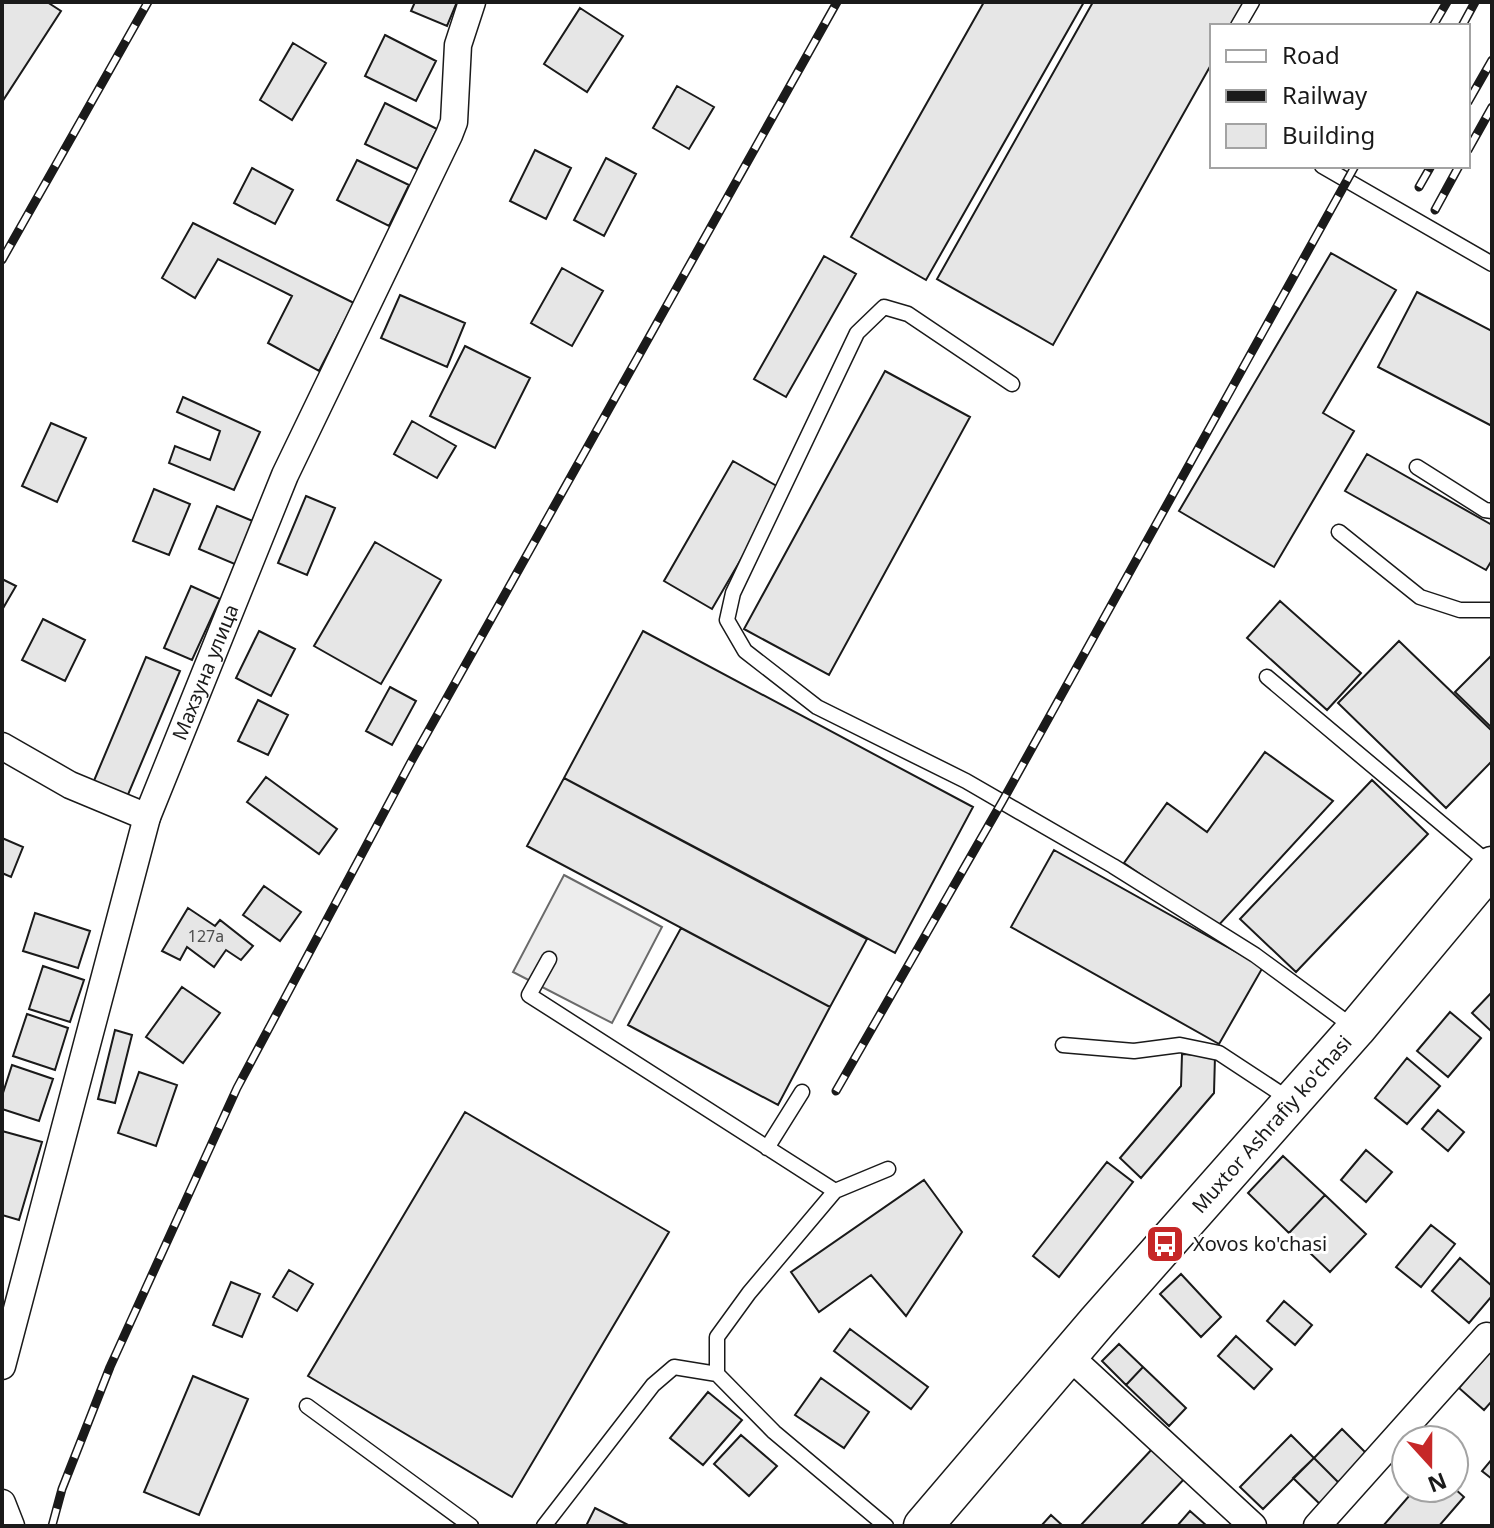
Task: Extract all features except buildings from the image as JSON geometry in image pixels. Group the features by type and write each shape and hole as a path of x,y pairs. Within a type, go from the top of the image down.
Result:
{"main road":[{"name":"Muxtor Ashrafiy ko'chasi","path":"925,1525 1068,1355 1356,1029 1492,866"}],"street":[{"name":"Махзуна улица","path":"2,1366 147,817 285,475 449,135 454,122 458,45 472,2"},
{"path":"2,746 70,785 147,817"},
{"path":"1317,1526 1487,1336 1492,1340"},
{"path":"1068,1355 1253,1526"},
{"path":"2,1503 11,1526"}],"lane":[{"path":"1239,24 1252,2"},
{"path":"1325,168 1492,264"},
{"path":"1012,384 908,314 884,307 857,333 733,593 727,620 745,651 817,707 966,781 1113,866 1255,955 1356,1029"},
{"path":"1417,467 1485,510 1492,511"},
{"path":"1339,532 1420,597 1460,610 1492,610"},
{"path":"1267,677 1492,866"},
{"path":"549,959 529,995 835,1191"},
{"path":"1063,1045 1134,1051 1180,1045 1219,1053 1293,1102"},
{"path":"767,1148 802,1092"},
{"path":"717,1374 717,1337 749,1293 835,1191 888,1169"},
{"path":"544,1526 653,1385 674,1367 717,1374 774,1432 886,1526"},
{"path":"307,1406 471,1526"}],"shaded area":[{"path":"564,875 662,927 612,1023 513,972"}],"railway":[{"path":"2,260 148,2"},
{"path":"52,1526 62,1489 110,1367 237,1088 412,760 837,2"},
{"path":"1434,24 1447,2"},
{"path":"1463,24 1475,2"},
{"path":"1470,98 1492,60"},
{"path":"1470,146 1492,107"},
{"path":"836,1091 1002,802 1354,168"},
{"path":"1419,187 1430,168"},
{"path":"1435,210 1458,168"}],"place":[{"name":"Xovos ko'chasi","path":"1165,1244"}]}
